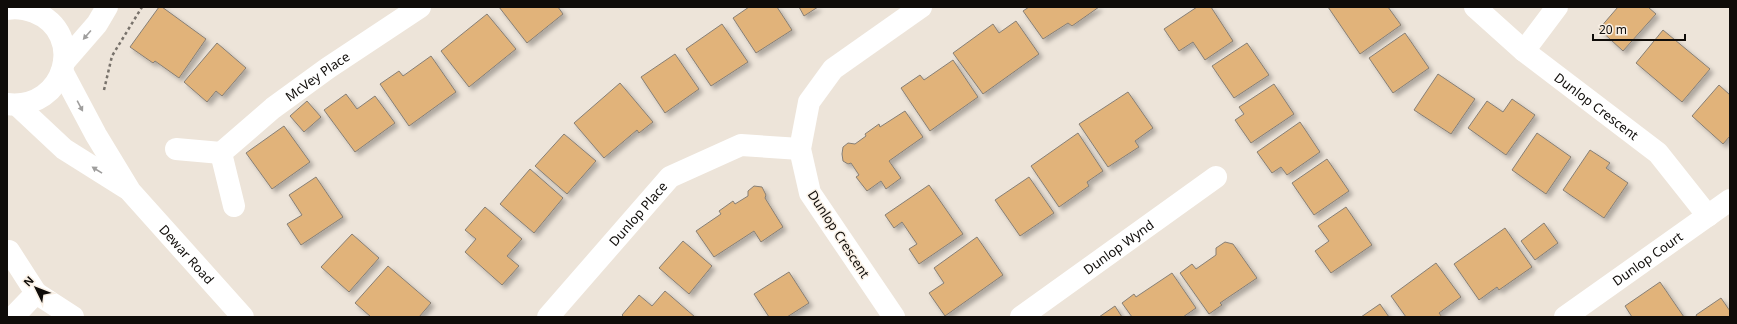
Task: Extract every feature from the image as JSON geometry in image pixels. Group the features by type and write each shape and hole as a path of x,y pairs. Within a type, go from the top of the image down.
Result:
{"street":[{"path":"63,66 97,24 107,7"},
{"name":"McVey Place","path":"221,154 273,108 328,68 420,7"},
{"name":"Dunlop Crescent","path":"894,317 810,193 800,149 809,102 833,69 921,7"},
{"name":"Dunlop Crescent","path":"1475,7 1524,51 1658,153 1708,216"},
{"path":"1524,51 1557,7"},
{"path":"12,105 31,103 44,97 55,85 63,66 65,55 61,39 54,26 41,15 21,8"},
{"name":"Dewar Road","path":"63,66 96,135 130,191 243,317"},
{"name":"Dewar Road","path":"12,105 64,149 130,191"},
{"name":"Dunlop Place","path":"548,317 670,176 741,146 800,149"},
{"path":"176,149 221,154 234,206"},
{"name":"Dunlop Wynd","path":"1021,317 1216,177"},
{"name":"Dunlop Court","path":"1569,316 1730,200"},
{"path":"9,251 36,293 73,317"},
{"path":"13,317 36,293"}],"path":[{"path":"103,95 112,56 142,7"}],"building":[{"path":"159,7 162,7 206,39 179,78 155,61 153,63 130,47"},
{"path":"499,7 558,7 563,14 527,43"},
{"path":"749,7 777,7 792,30 756,53 733,18"},
{"path":"799,7 818,7 804,16"},
{"path":"1029,7 1099,7 1072,26 1068,23 1043,39 1023,11"},
{"path":"1197,7 1211,7 1233,41 1205,60 1193,42 1179,51 1164,29"},
{"path":"1328,7 1388,7 1401,25 1360,54"},
{"path":"1618,7 1648,7 1656,14 1623,51 1599,29"},
{"path":"487,14 516,49 469,87 441,51"},
{"path":"1016,21 1039,54 983,94 953,53 993,24 999,33"},
{"path":"722,24 748,62 711,86 686,49"},
{"path":"1663,30 1710,69 1682,102 1636,63"},
{"path":"1405,33 1429,68 1393,93 1369,58"},
{"path":"217,43 246,68 222,96 216,91 207,102 184,82"},
{"path":"1247,43 1269,75 1234,98 1212,66"},
{"path":"675,54 699,89 665,113 641,77"},
{"path":"431,56 456,92 409,126 380,84 399,71 403,76"},
{"path":"953,60 978,97 930,131 901,88 920,75 924,80"},
{"path":"1438,74 1475,99 1451,134 1414,110"},
{"path":"620,83 653,122 639,133 637,130 604,158 574,123"},
{"path":"1274,84 1294,114 1251,143 1235,120 1244,114 1239,107"},
{"path":"1719,85 1730,95 1730,136 1723,144 1692,116"},
{"path":"1128,92 1153,128 1135,141 1139,147 1108,167 1079,124"},
{"path":"346,94 357,109 375,96 395,123 355,152 324,110"},
{"path":"1512,99 1535,115 1506,155 1468,128 1487,101 1503,112"},
{"path":"307,101 321,117 304,132 290,116"},
{"path":"905,111 923,137 889,161 901,178 886,189 881,181 867,191 856,177 859,175 851,163 848,164 843,161 843,147 848,143 855,144 866,136 865,134 879,124 880,127"},
{"path":"1300,122 1320,152 1287,175 1281,167 1272,173 1257,152"},
{"path":"284,126 310,162 272,189 246,153"},
{"path":"1078,133 1103,171 1087,182 1089,186 1059,207 1031,166"},
{"path":"1537,133 1571,157 1546,194 1512,170"},
{"path":"564,134 596,161 567,194 535,166"},
{"path":"1590,150 1610,163 1606,168 1628,183 1604,218 1563,190"},
{"path":"1327,159 1349,191 1314,215 1292,183"},
{"path":"530,169 563,198 534,233 500,204"},
{"path":"316,177 343,217 301,245 287,224 302,215 289,195"},
{"path":"1029,177 1054,213 1020,236 995,200"},
{"path":"929,185 963,234 919,264 909,249 917,244 902,222 894,228 885,215"},
{"path":"754,186 762,187 766,195 765,198 783,227 761,242 754,231 714,257 696,231 721,214 719,211 733,201 735,204 748,196 748,191"},
{"path":"485,207 522,239 507,256 519,266 502,285 465,252 476,239 465,230"},
{"path":"1346,207 1372,245 1331,273 1315,251 1329,241 1318,226"},
{"path":"1544,223 1558,243 1535,260 1521,241"},
{"path":"1505,228 1532,267 1499,290 1497,287 1479,300 1454,264"},
{"path":"352,234 379,258 349,292 321,267"},
{"path":"977,237 1003,275 945,316 929,293 944,283 934,268"},
{"path":"683,241 712,266 689,294 659,268"},
{"path":"1225,242 1233,244 1257,278 1220,303 1222,305 1209,314 1180,273 1192,264 1196,269 1216,255 1216,248"},
{"path":"1436,263 1461,297 1439,313 1442,317 1406,317 1391,296"},
{"path":"388,266 431,303 419,317 371,317 355,303"},
{"path":"789,272 809,303 787,317 769,317 754,294"},
{"path":"1172,273 1196,308 1183,317 1132,317 1122,303 1134,294 1136,297"},
{"path":"1660,282 1684,317 1632,317 1625,306"},
{"path":"665,291 695,317 624,317 622,315 639,295 652,306"},
{"path":"1721,298 1730,311 1730,317 1697,317 1696,315"},
{"path":"1380,304 1389,317 1361,317"},
{"path":"1115,306 1122,317 1099,317"}]}
